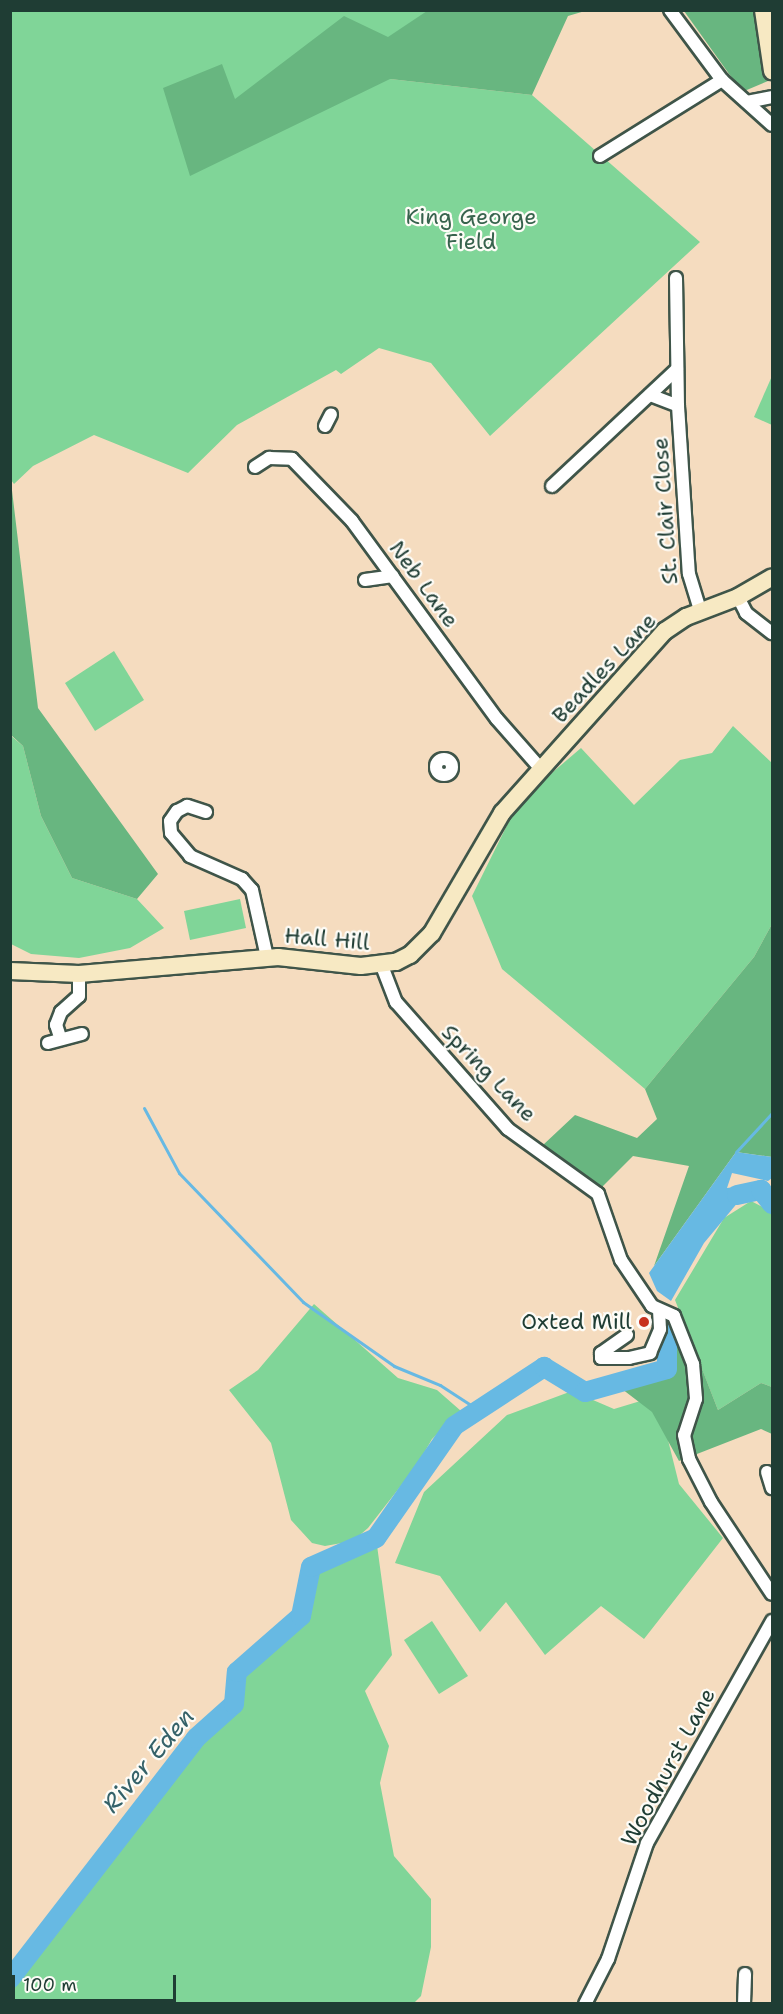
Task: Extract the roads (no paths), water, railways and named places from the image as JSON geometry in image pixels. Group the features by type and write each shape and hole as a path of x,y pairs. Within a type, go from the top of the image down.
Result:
{"street":[{"path":"670,10 722,80 772,125"},
{"path":"762,10 772,71"},
{"path":"600,156 722,80"},
{"path":"747,102 772,97"},
{"name":"St. Clair Close","path":"676,278 678,406 689,574 700,610"},
{"name":"St. Clair Close","path":"552,486 677,369"},
{"name":"St. Clair Close","path":"650,395 678,406"},
{"path":"325,426 331,414"},
{"name":"Neb Lane","path":"255,467 269,458 292,459 352,521 497,719 541,769"},
{"path":"365,580 393,576"},
{"name":"Beadles Lane","path":"541,769 665,631 700,610 738,597 772,578"},
{"path":"738,597 746,613 772,633"},
{"name":"Hall Hill","path":"10,970 80,974 267,957 382,966 403,958 423,944 485,836 541,769"},
{"path":"206,812 186,806 177,811 170,821 171,833 190,856 242,879 252,890 267,957"},
{"name":"Spring Lane","path":"382,966 396,1002 508,1129 598,1194 621,1260 659,1312 674,1316 693,1364 696,1399 684,1435 689,1459 711,1502 772,1594"},
{"path":"60,1037 56,1025 61,1012 79,996 80,974"},
{"path":"48,1043 60,1037 82,1034"},
{"path":"627,1335 601,1353 601,1358 650,1353 660,1329 659,1312"},
{"path":"766,1472 772,1488"},
{"name":"Woodhurst Lane","path":"585,2004 608,1959 647,1843 772,1621"},
{"path":"744,2004 745,1974"}],"water":[{"path":"736,1152 772,1157 772,1178 768,1181 732,1173 727,1188 749,1185 761,1190 744,1195 704,1243 671,1301 657,1291 649,1273"}],"waterway":[{"path":"144,1108 179,1173 303,1302 394,1366 440,1385 477,1409"},
{"path":"736,1152 772,1113"},
{"name":"River Eden","path":"737,1195 761,1190 772,1204"},
{"name":"River Eden","path":"10,1979 196,1738 234,1704 237,1672 301,1616 311,1567 376,1538 454,1426 544,1367 585,1392 667,1369 667,1322"}],"place":[{"name":"Oxted Mill","path":"644,1322"}],"park label":[{"name":"King George Field","path":"471,228"}]}
